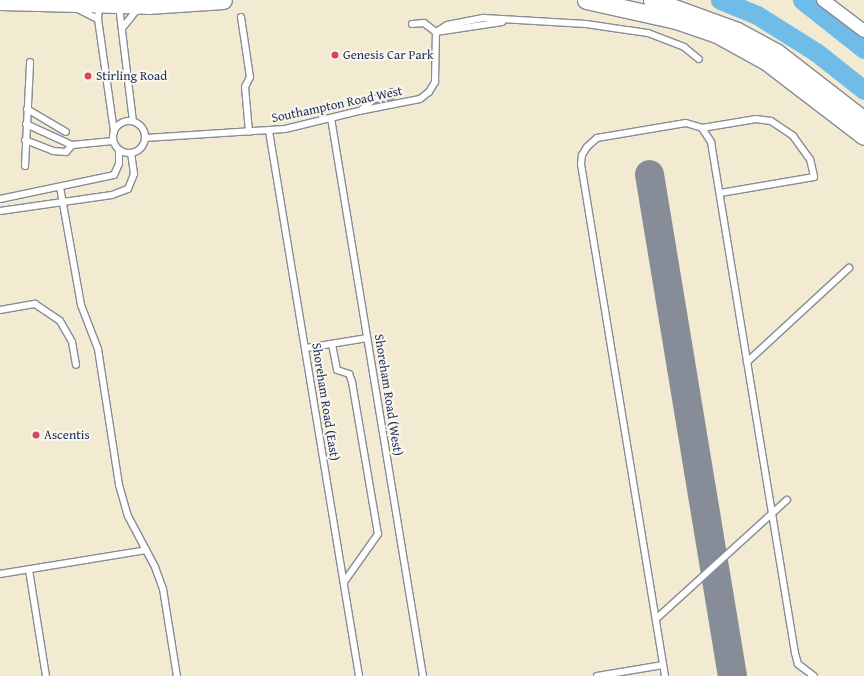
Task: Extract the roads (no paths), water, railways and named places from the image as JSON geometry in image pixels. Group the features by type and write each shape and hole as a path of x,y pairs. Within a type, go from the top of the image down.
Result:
{"street":[{"path":"0,1 62,2 106,6 154,5 223,0"},
{"path":"586,0 676,20 717,34 766,61 864,136"},
{"path":"652,0 737,31 776,52 864,120"},
{"path":"823,0 864,31"}],"lane":[{"path":"123,27 136,11 154,5"},
{"path":"106,6 123,27 133,122"},
{"path":"0,199 24,195 114,174 119,164 119,150 113,141 114,132 106,6"},
{"path":"241,17 250,77 245,87 249,132"},
{"path":"412,24 424,23 436,32 447,25 466,20 484,18 506,22 586,24 648,33 684,47 699,60"},
{"name":"Southampton Road West","path":"145,138 269,131 359,111 420,100 433,87 436,76 434,46 436,32"},
{"path":"25,166 25,140 30,62"},
{"path":"359,111 374,99 391,96 392,92"},
{"path":"27,109 66,132"},
{"name":"Shoreham Road (West)","path":"331,118 423,676"},
{"path":"665,676 581,164 582,155 587,147 598,138 686,123 702,128 756,119 779,124 808,152 814,177 720,193"},
{"path":"114,132 122,122 133,122 142,128 145,138 140,148 131,153 119,150"},
{"path":"26,124 72,145 113,141"},
{"path":"702,128 711,142 795,653 798,664 814,676"},
{"name":"Shoreham Road (East)","path":"269,131 359,676"},
{"path":"25,140 53,151 66,152 72,145"},
{"path":"0,211 62,200 112,195 128,189 134,174 131,153"},
{"path":"60,187 81,305 98,349 119,485 128,516 146,550 163,589 177,676"},
{"path":"24,195 37,204"},
{"path":"747,362 849,268"},
{"path":"0,310 35,304 60,321 72,342 76,365"},
{"path":"306,348 368,338"},
{"path":"332,344 337,370 349,374 352,382 378,534 344,582"},
{"path":"656,619 787,500"},
{"path":"0,574 146,550"},
{"path":"29,570 46,676"},
{"path":"596,676 663,665"}],"waterway":[{"path":"720,0 757,15 816,52 864,90"},
{"path":"802,0 864,49"}],"place":[{"name":"Genesis Car Park","path":"335,55"},
{"name":"Stirling Road","path":"88,76"},
{"name":"Ascentis","path":"36,435"}]}
